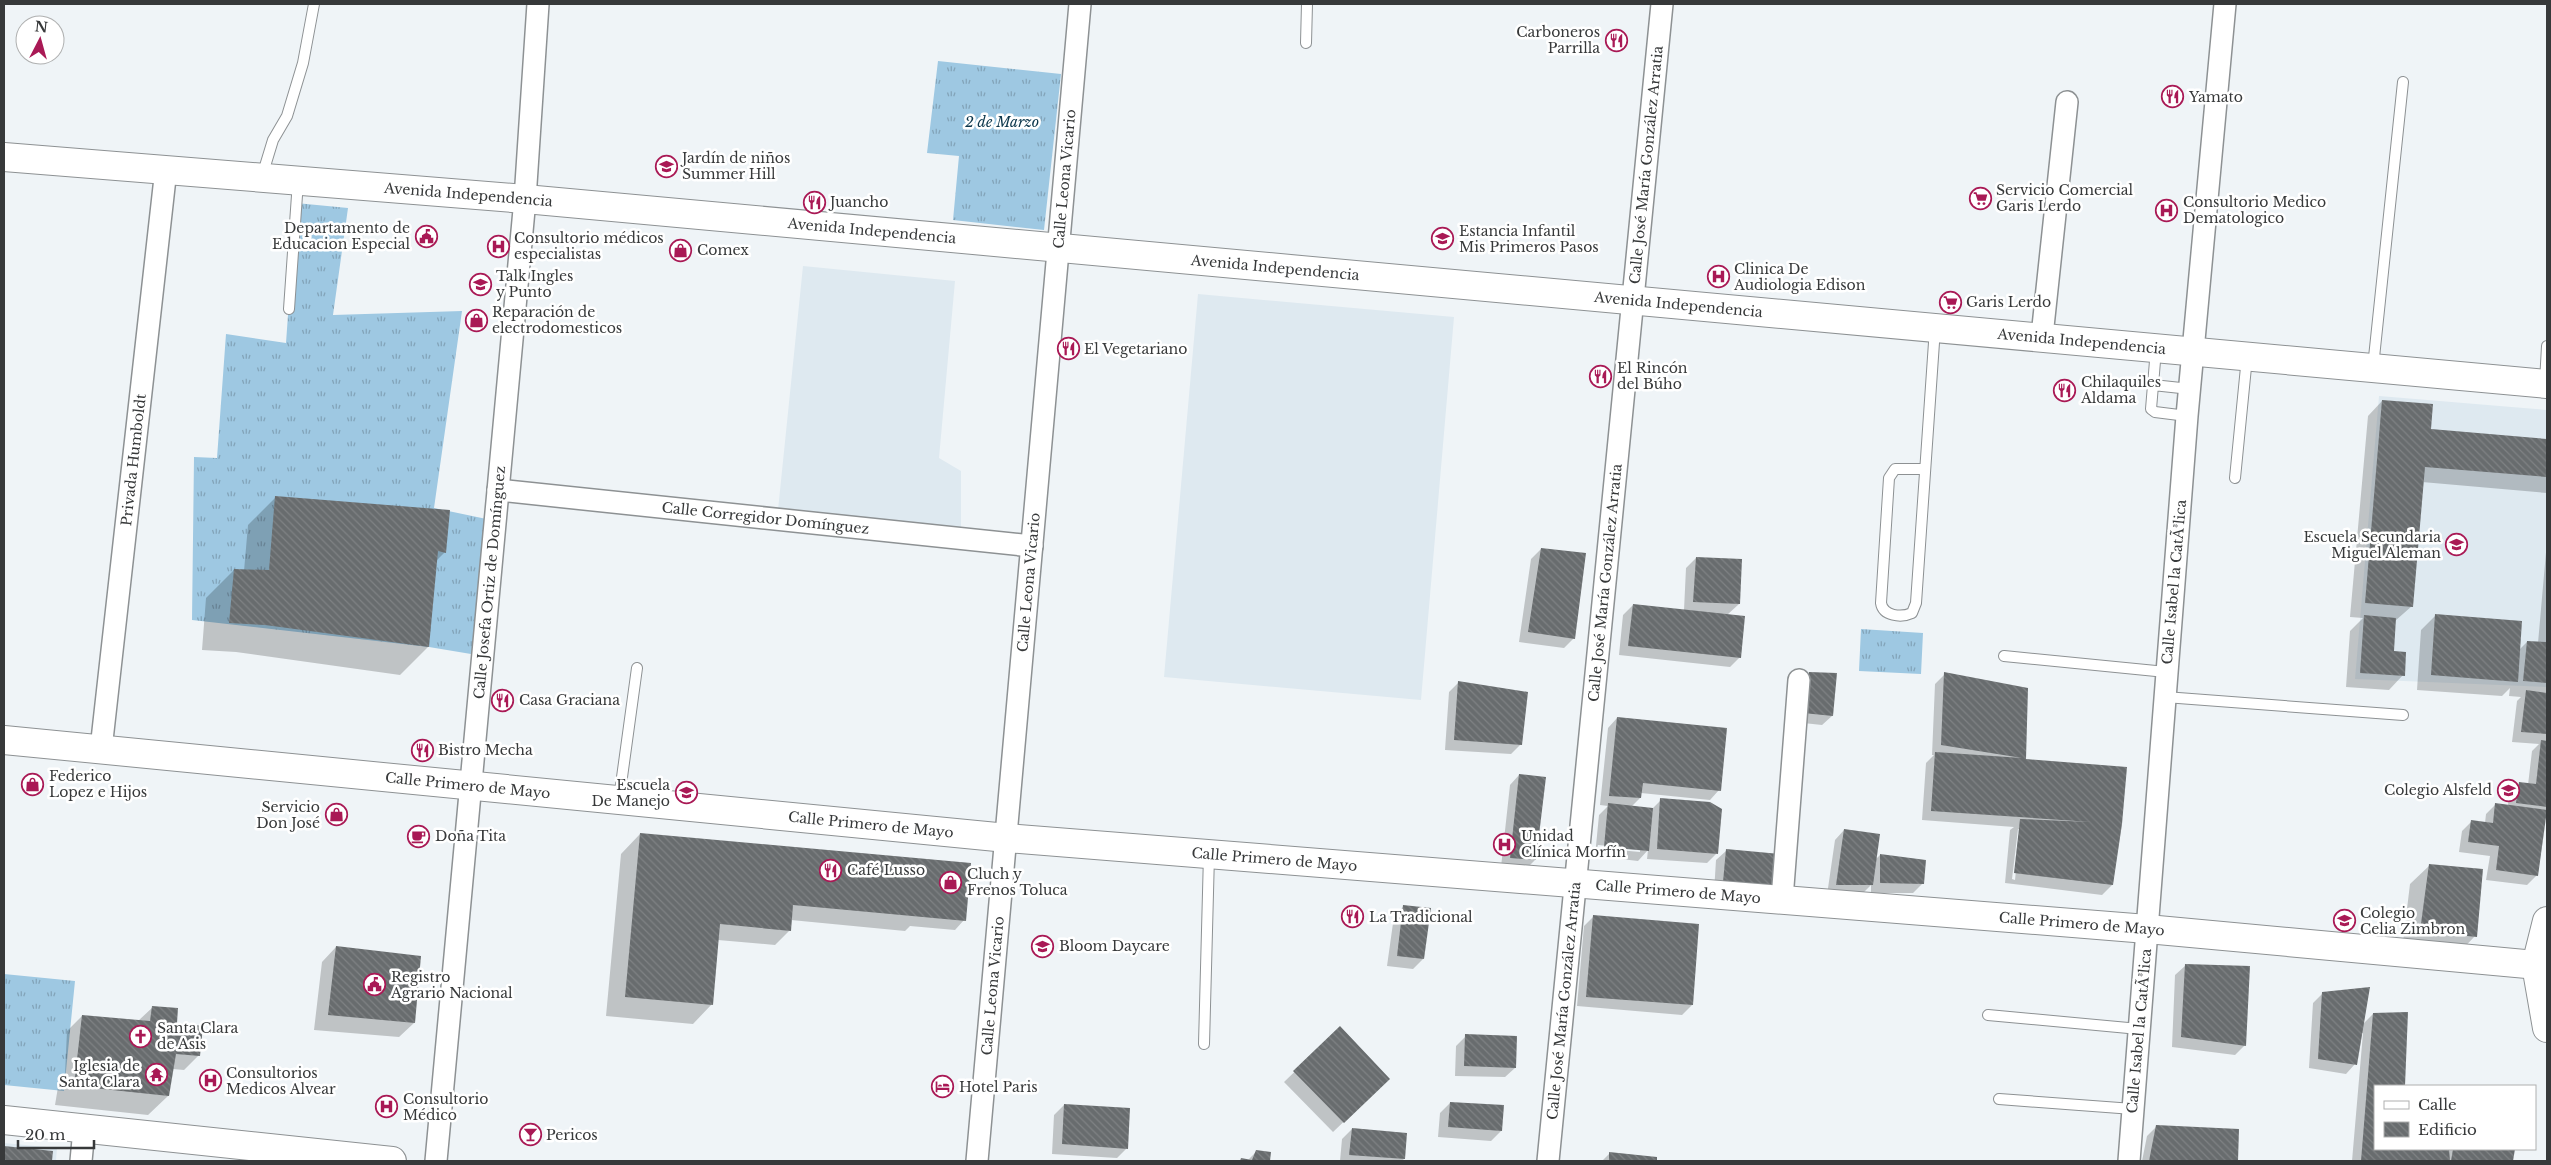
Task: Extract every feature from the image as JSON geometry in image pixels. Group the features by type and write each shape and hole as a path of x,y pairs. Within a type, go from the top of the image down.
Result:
{"main road":[{"name":"Avenida Independencia","path":"4,157 525,199 1935,327 2043,324 2157,348 2546,383"},
{"name":"Calle Primero de Mayo","path":"4,740 1208,856 1576,882 2147,929 2542,966"},
{"path":"2547,921 2538,948 2542,966 2547,1028"},
{"path":"4,1120 84,1129 230,1153 392,1161"}],"street":[{"name":"Calle Josefa Ortiz de Domínguez","path":"436,1161 525,199 538,4"},
{"name":"Calle Leona Vicario","path":"977,1161 1080,4"},
{"name":"Calle José María González Arratia","path":"1548,1161 1662,4"},
{"name":"Calle Isabel la CatÃ³lica","path":"2129,1161 2187,416 2225,4"},
{"path":"2043,324 2067,102"},
{"name":"Privada Humboldt","path":"101,749 166,169"},
{"name":"Calle Corregidor Domínguez","path":"498,490 1032,546"},
{"path":"1782,899 1799,680"},
{"path":"81,1161 84,1129"}],"lane":[{"path":"262,177 273,140 287,116 303,63 314,4"},
{"path":"1306,43 1307,4"},
{"path":"2372,368 2403,82"},
{"path":"289,309 298,180"},
{"path":"1924,469 1895,469 1889,478 1881,603 1883,610 1888,614 1906,616 1914,609 1935,327"},
{"path":"2546,383 2547,346"},
{"path":"2157,348 2152,411 2187,416"},
{"path":"2235,478 2246,357"},
{"path":"2153,385 2190,389"},
{"path":"2004,656 2166,672"},
{"path":"619,800 636,668"},
{"path":"2164,697 2403,715"},
{"path":"1204,1044 1208,856"},
{"path":"1988,1015 2139,1029"},
{"path":"1999,1098 2133,1109"}],"shaded area":[{"path":"803,266 955,281 939,458 961,471 961,528 778,510"},
{"path":"1198,294 1454,317 1421,700 1164,677"},
{"name":"Escuela Secundaria Miguel Aleman","path":"2379,396 2547,410 2547,687 2355,679"},
{"path":"4,1143 57,1148 56,1161 4,1161"}],"green space":[{"name":"2 de Marzo","path":"938,61 1061,74 1044,230 953,220 959,156 927,153"},
{"path":"296,203 348,208 333,315 462,311 434,508 496,521 483,656 429,647 192,620 194,457 217,458 226,334 286,343"},
{"path":"1861,629 1923,633 1921,674 1859,671"},
{"path":"4,974 75,981 64,1091 4,1085"}],"building":[{"path":"2382,400 2433,404 2431,429 2547,439 2547,477 2425,467 2413,607 2365,603"},
{"path":"275,496 450,510 446,553 438,551 429,647 265,625 229,623 234,569 269,570"},
{"path":"1541,548 1586,553 1575,639 1528,632"},
{"path":"1696,557 1742,559 1740,604 1693,602"},
{"path":"1633,604 1745,616 1741,658 1628,646"},
{"path":"2435,614 2522,621 2518,682 2431,675"},
{"path":"2364,615 2396,618 2394,651 2406,652 2405,676 2360,673"},
{"path":"2527,641 2547,642 2547,683 2523,681"},
{"path":"1809,672 1837,673 1833,716 1803,713"},
{"path":"1944,672 2028,688 2026,759 2127,767 2122,824 2113,885 2014,873 2020,819 2091,822 1931,811 1935,752 2022,758 1941,745"},
{"path":"1458,681 1528,692 1522,745 1454,740"},
{"path":"2526,690 2547,693 2547,734 2521,732"},
{"path":"1617,717 1727,728 1721,791 1643,783 1641,798 1609,796"},
{"path":"2541,740 2547,741 2547,807 2516,803 2519,782 2536,784"},
{"path":"1519,774 1546,777 1536,860 1510,858"},
{"path":"1660,798 1710,802 1722,809 1718,854 1657,849"},
{"path":"1608,803 1653,808 1649,851 1604,847"},
{"path":"2495,803 2547,810 2538,876 2496,870 2499,846 2468,842 2471,820 2493,823"},
{"path":"1844,829 1880,834 1873,885 1836,885"},
{"path":"640,833 971,863 966,921 793,905 791,931 720,924 713,1005 625,997"},
{"path":"1726,849 1780,854 1777,887 1723,882"},
{"path":"1880,854 1926,860 1924,884 1880,883"},
{"path":"2429,864 2483,869 2477,937 2420,931"},
{"path":"1403,905 1431,908 1424,959 1397,956"},
{"path":"1593,915 1699,924 1693,1005 1586,997"},
{"name":"Registro Agrario Nacional","path":"336,946 421,956 415,1023 328,1015"},
{"path":"2185,964 2250,966 2246,1046 2181,1037"},
{"path":"2370,987 2357,1065 2318,1059 2322,992"},
{"path":"152,1006 178,1008 177,1023 203,1026 200,1056 176,1054 169,1096 74,1086 82,1015 150,1021"},
{"path":"2408,1012 2405,1085 2374,1085 2374,1150 2449,1150 2450,1161 2361,1161 2373,1013"},
{"path":"1340,1026 1390,1079 1344,1123 1293,1071"},
{"path":"1465,1034 1517,1036 1516,1068 1464,1066"},
{"path":"1450,1102 1504,1105 1502,1131 1448,1127"},
{"path":"1064,1104 1130,1108 1128,1149 1062,1144"},
{"path":"2156,1125 2239,1129 2238,1161 2149,1161"},
{"path":"1352,1128 1407,1133 1405,1159 1349,1155"},
{"path":"4,1146 53,1151 52,1161 4,1161"},
{"path":"1256,1150 1271,1152 1270,1161 1240,1161 1241,1158 1252,1160"},
{"path":"2453,1150 2515,1150 2513,1161 2451,1161"},
{"path":"1609,1152 1657,1157 1657,1161 1609,1161"}],"place":[{"name":"Carboneros Parrilla","path":"1616,40"},
{"name":"Yamato","path":"2173,97"},
{"name":"Jardín de niños Summer Hill","path":"666,166"},
{"name":"Servicio Comercial Garis Lerdo","path":"1980,198"},
{"name":"Juancho","path":"814,202"},
{"name":"Consultorio Medico Dematologico","path":"2167,210"},
{"name":"Departamento de Educacion Especial","path":"426,236"},
{"name":"Estancia Infantil Mis Primeros Pasos","path":"1443,239"},
{"name":"Consultorio médicos especialistas","path":"498,246"},
{"name":"Comex","path":"681,250"},
{"name":"Clinica De Audiologia Edison","path":"1718,277"},
{"name":"Talk Ingles y Punto","path":"480,284"},
{"name":"Garis Lerdo","path":"1950,302"},
{"name":"Reparación de electrodomesticos","path":"476,320"},
{"name":"El Vegetariano","path":"1068,349"},
{"name":"El Rincón del Búho","path":"1601,376"},
{"name":"Chilaquiles Aldama","path":"2065,390"},
{"name":"Escuela Secundaria Miguel Aleman","path":"2457,545"},
{"name":"Casa Graciana","path":"503,700"},
{"name":"Bistro Mecha","path":"422,750"},
{"name":"Federico Lopez e Hijos","path":"33,784"},
{"name":"Colegio Alsfeld","path":"2508,790"},
{"name":"Escuela De Manejo","path":"686,793"},
{"name":"Servicio Don José","path":"336,815"},
{"name":"Doña Tita","path":"419,836"},
{"name":"Unidad Clínica Morfín","path":"1505,844"},
{"name":"Café Lusso","path":"831,870"},
{"name":"Cluch y Frenos Toluca","path":"951,882"},
{"name":"La Tradicional","path":"1353,917"},
{"name":"Colegio Celia Zimbron","path":"2344,921"},
{"name":"Bloom Daycare","path":"1043,946"},
{"name":"Registro Agrario Nacional","path":"375,985"},
{"name":"Santa Clara de Asis","path":"141,1036"},
{"name":"Iglesia de Santa Clara","path":"156,1074"},
{"name":"Consultorios Medicos Alvear","path":"210,1081"},
{"name":"Hotel Paris","path":"943,1087"},
{"name":"Consultorio Médico","path":"387,1107"},
{"name":"Pericos","path":"530,1135"}]}
